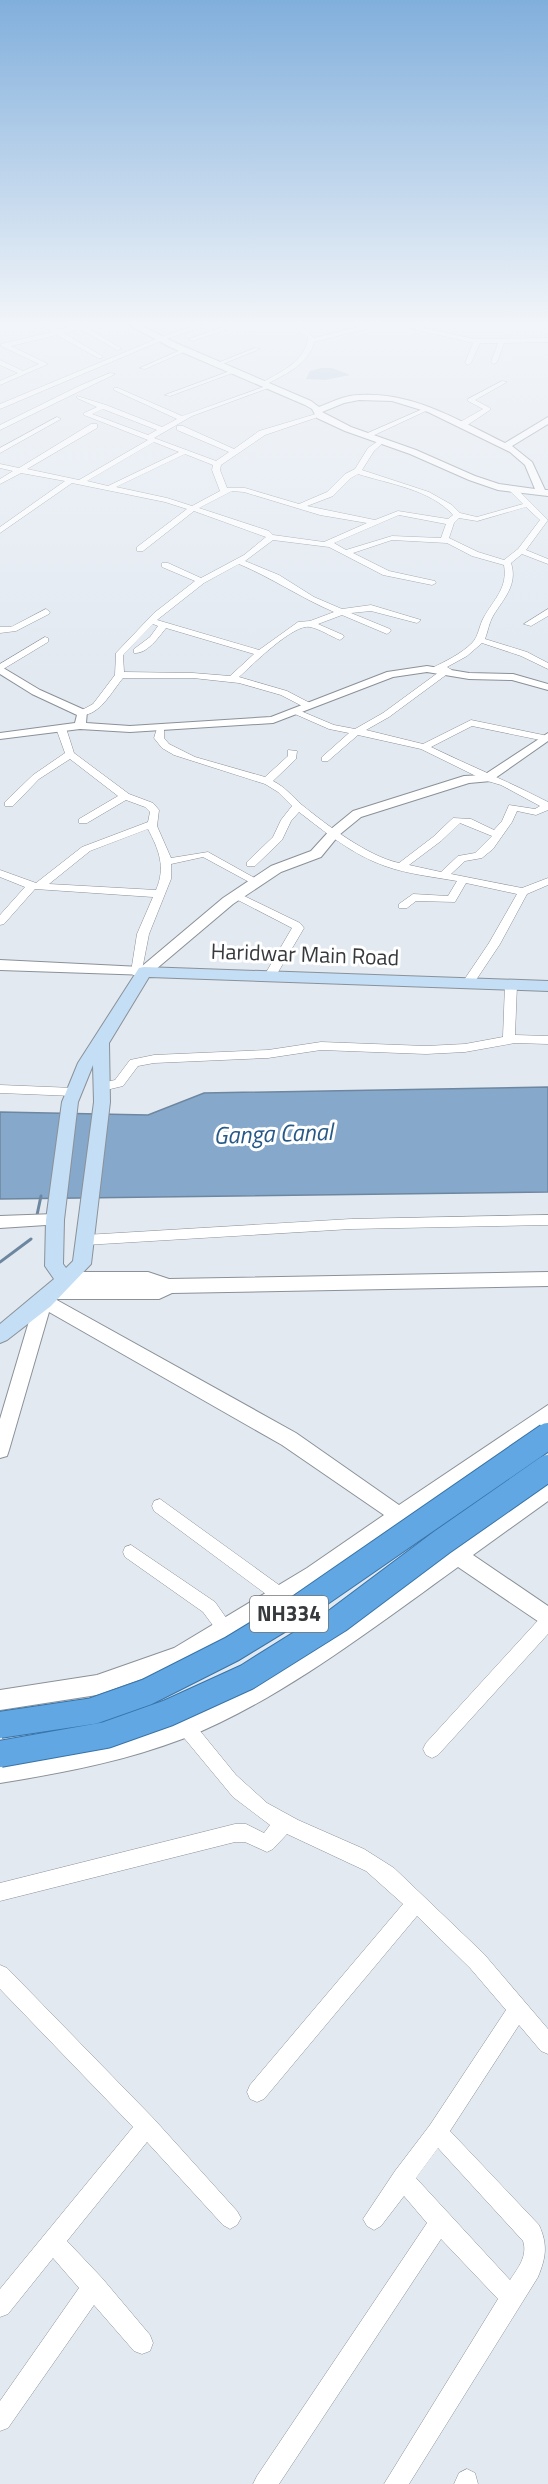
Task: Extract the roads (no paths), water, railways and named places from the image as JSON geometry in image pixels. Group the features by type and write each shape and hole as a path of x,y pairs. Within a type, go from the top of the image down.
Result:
{"highway":[{"name":"NH334","path":"0,1725 93,1711 147,1692 231,1649 326,1590 548,1436"},
{"name":"NH334","path":"0,1754 106,1735 168,1713 247,1677 338,1620 441,1542 548,1468"}],"main road":[{"name":"Haridwar Main Road","path":"140,972 548,986"},
{"path":"54,1291 56,1217 72,1097 86,1063 101,1043 140,972"},
{"path":"0,1335 54,1291 82,1264 102,1095 101,1043"}],"street":[{"path":"0,451 18,441"},
{"path":"0,482 69,441"},
{"path":"79,483 149,441"},
{"path":"157,441 217,464"},
{"path":"210,441 235,452"},
{"path":"225,491 216,470 217,464 252,441"},
{"path":"362,441 372,448"},
{"path":"300,506 330,494 348,476 358,471 372,448 381,441 413,452 472,478 512,489 545,493"},
{"path":"495,441 529,464 545,493"},
{"path":"505,446 515,441"},
{"path":"107,489 184,452"},
{"path":"0,466 69,482 167,500 266,533 271,537 326,544 347,552 386,573 432,583"},
{"path":"325,759 356,732 386,715 480,640 485,623 498,606 509,581 509,568 506,563 483,558 444,537 453,519 452,510 433,497 358,471"},
{"path":"0,531 69,482"},
{"path":"506,563 545,527 543,517 526,505 512,489"},
{"path":"140,549 192,509 225,491 245,490 323,513 373,522"},
{"path":"326,544 373,522 402,513 453,519 477,519 526,505"},
{"path":"81,726 83,713 102,700 120,675 119,655 152,621 201,581 241,562 271,537"},
{"path":"347,552 392,537 450,541"},
{"path":"521,551 548,562"},
{"path":"241,562 276,577 311,599 387,631"},
{"path":"165,565 201,581"},
{"path":"233,678 260,653 300,624 310,624 344,612 375,608 417,620"},
{"path":"0,630 13,629 46,612"},
{"path":"528,624 548,612"},
{"path":"152,621 260,653"},
{"path":"137,651 153,639 164,624"},
{"path":"310,624 340,637"},
{"path":"45,640 0,668 36,692 83,713"},
{"path":"480,640 524,654 548,666"},
{"path":"0,736 81,726 130,729 273,720 391,674 441,670 469,676 513,677 548,687"},
{"path":"120,675 233,678 255,682 284,692 307,705"},
{"path":"293,711 332,727 401,740 424,747 487,778 511,786 548,806"},
{"path":"424,747 471,723 546,740"},
{"path":"161,727 159,738 172,750 267,781 371,858 400,867 524,892"},
{"path":"0,922 35,886 86,849 152,824 156,816 152,807 125,795 70,754 61,728"},
{"path":"0,965 140,972 255,881 276,869 316,854 357,814 468,779 487,778 546,740"},
{"path":"267,781 294,757 294,753 291,752"},
{"path":"9,804 36,777 70,754"},
{"path":"443,876 462,858 478,856 489,847 507,822 511,808 511,786"},
{"path":"83,822 125,795"},
{"path":"251,864 278,838 286,820 298,806"},
{"path":"511,808 520,807 536,812 548,806"},
{"path":"400,867 437,839 457,819 464,820 490,833 499,833"},
{"path":"140,972 143,934 161,894 167,862 164,845 152,824"},
{"path":"167,862 204,854 255,881"},
{"path":"0,873 35,886 161,894"},
{"path":"403,906 413,897 451,900 463,880"},
{"path":"468,984 524,892 548,880"},
{"path":"236,895 298,928 270,976"},
{"path":"509,1040 511,985"},
{"path":"102,1095 119,1083 134,1063 146,1059 268,1054 321,1046 451,1050 509,1040 548,1040"},
{"path":"0,1089 72,1097"},
{"path":"0,1221 56,1217"},
{"path":"86,1240 351,1224 548,1220"},
{"path":"54,1291 159,1292 169,1286 548,1279"},
{"path":"0,1450 54,1291"},
{"path":"54,1291 290,1439 459,1555 548,1620 432,1749"},
{"path":"0,1700 97,1685 180,1656 280,1595 548,1413"},
{"path":"0,1772 67,1762 129,1746 186,1727 240,1701 459,1555 548,1490"},
{"path":"160,1506 280,1595"},
{"path":"131,1552 209,1607 226,1629"},
{"path":"186,1727 221,1770 260,1809 375,1865 477,1961 548,2044"},
{"path":"0,1892 235,1833 251,1833 261,1842 267,1843 285,1822"},
{"path":"257,2092 416,1903"},
{"path":"0,1975 147,2126 230,2218"},
{"path":"374,2219 437,2132 518,2009"},
{"path":"0,2306 147,2126"},
{"path":"396,2484 530,2269 537,2252 537,2243 531,2233 437,2132"},
{"path":"402,2178 512,2298"},
{"path":"265,2484 440,2222"},
{"path":"52,2241 142,2343"},
{"path":"0,2420 94,2286"}],"water":[{"name":"Ganga Canal","path":"548,1087 548,1192 0,1199 0,1112 148,1115 204,1093"}],"waterway":[{"path":"37,1215 41,1196"},
{"path":"0,1262 31,1239"}]}
